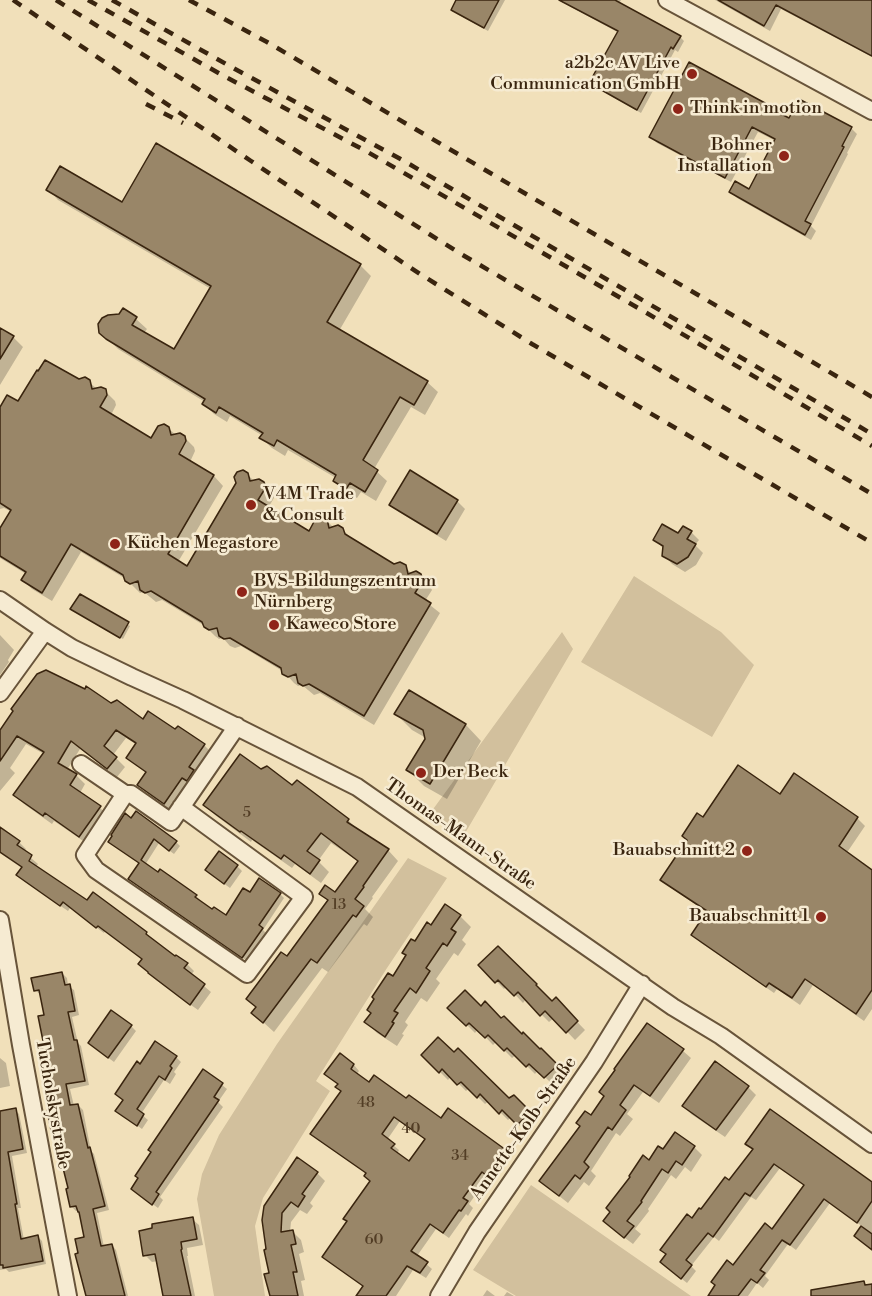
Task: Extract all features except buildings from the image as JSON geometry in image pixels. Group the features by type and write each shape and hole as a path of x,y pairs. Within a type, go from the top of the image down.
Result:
{"street":[{"path":"667,0 872,111"},
{"name":"Thomas-Mann-Straße","path":"0,600 45,631 89,657 237,726 357,788 673,1007 721,1036 872,1144"},
{"path":"0,693 45,631"},
{"path":"81,764 125,794 131,794 171,822 237,726"},
{"path":"125,794 86,855 96,870 247,974 304,897 181,807"},
{"name":"Tucholskystraße","path":"0,920 68,1296"},
{"name":"Annette-Kolb-Straße","path":"439,1296 477,1232 594,1062 642,984"}],"shaded area":[{"path":"634,576 721,632 754,665 712,737 581,662"},
{"path":"562,632 573,649 464,835 431,812"},
{"path":"408,858 447,878 316,1081 330,1091 263,1198 255,1226 265,1296 214,1296 197,1199 202,1174 219,1135 277,1044"},
{"path":"531,1185 691,1296 516,1296 473,1270"}],"railway":[{"path":"13,0 420,274 532,344 872,543"},
{"path":"56,0 461,254 872,494"},
{"path":"88,0 224,76 364,150 872,446"},
{"path":"112,0 404,161 872,434"},
{"path":"189,0 267,42 872,397"},
{"path":"146,104 183,123"}],"place":[{"name":"a2b2c AV Live Communication GmbH","path":"692,74"},
{"name":"Think in motion","path":"678,109"},
{"name":"Bohner Installation","path":"784,156"},
{"name":"V4M Trade & Consult","path":"251,505"},
{"name":"Küchen Megastore","path":"115,544"},
{"name":"BVS-Bildungszentrum Nürnberg","path":"242,592"},
{"name":"Kaweco Store","path":"274,625"},
{"name":"Der Beck","path":"421,773"},
{"name":"Bauabschnitt 2","path":"747,851"},
{"name":"Bauabschnitt 1","path":"821,917"}]}
